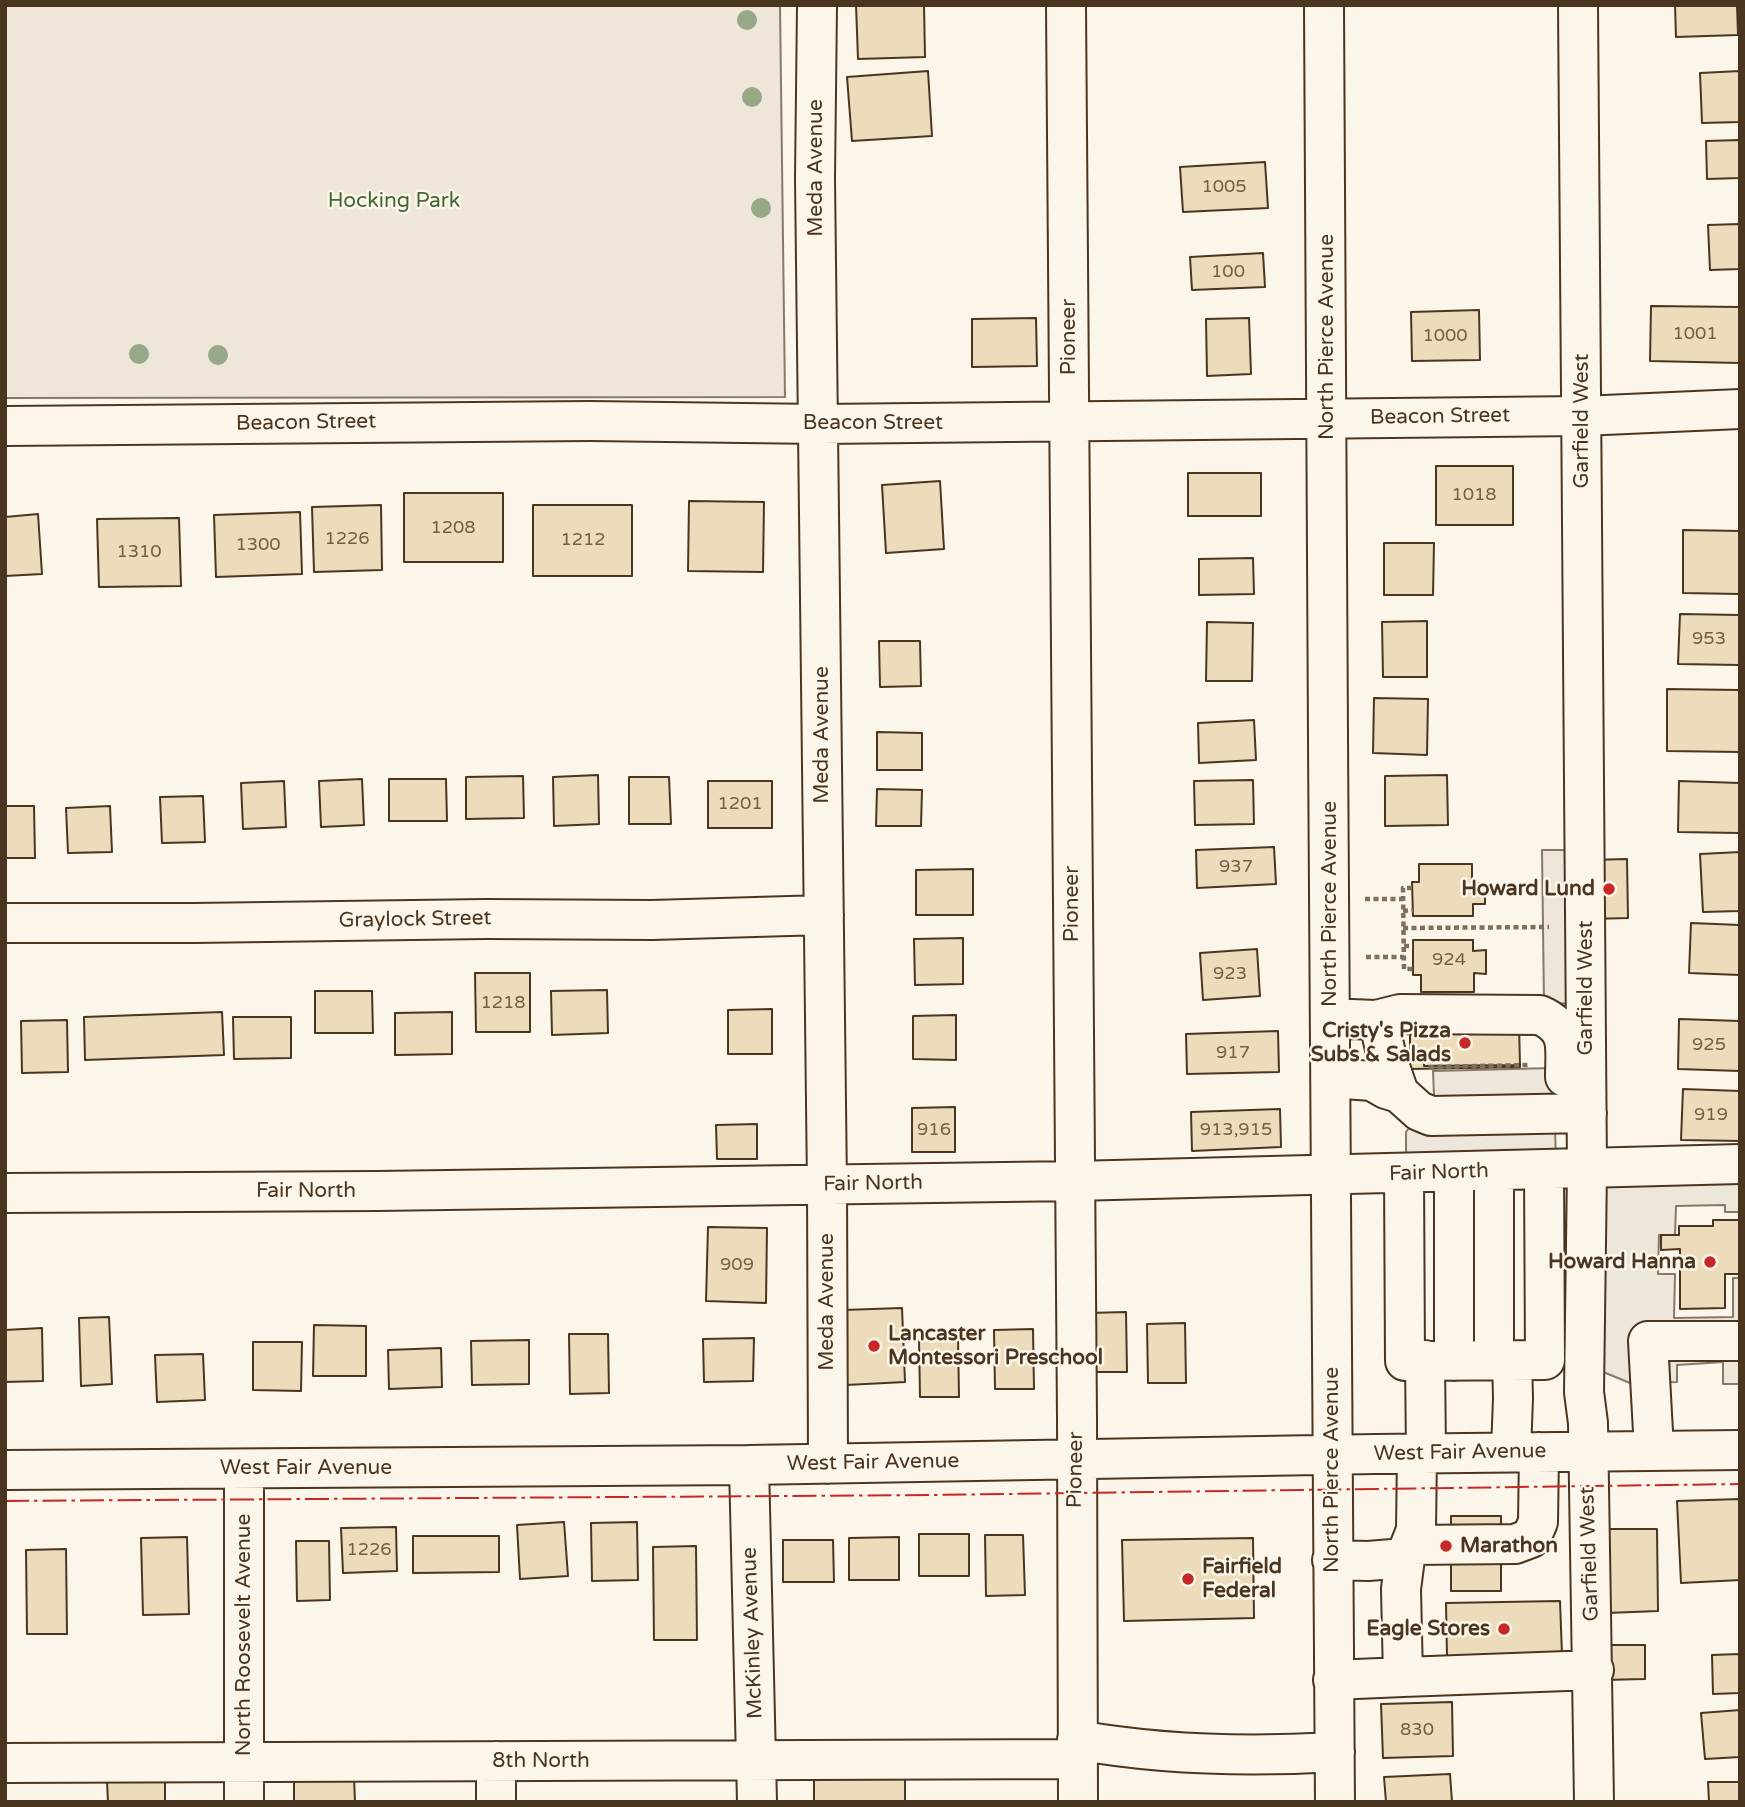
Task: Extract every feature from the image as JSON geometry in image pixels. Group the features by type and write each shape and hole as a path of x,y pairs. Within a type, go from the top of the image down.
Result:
{"street":[{"name":"Meda Avenue","path":"817,5 815,178 820,424 828,1464"},
{"name":"Pioneer","path":"1066,5 1078,1802"},
{"name":"North Pierce Avenue","path":"1324,5 1335,1802"},
{"name":"Garfield West","path":"1578,5 1586,927 1568,1018 1576,1114 1587,1169 1584,1392 1588,1423 1594,1802"},
{"name":"Beacon Street","path":"5,426 576,421 820,424 1582,416 1740,409"},
{"name":"Graylock Street","path":"5,923 652,920 824,915"},
{"path":"1331,1018 1376,1020 1400,1014 1528,1013 1568,1018"},
{"path":"1376,1020 1387,1058 1410,1081 1419,1111 1432,1116 1576,1114"},
{"path":"1331,1078 1372,1081 1386,1089 1410,1081"},
{"name":"Fair North","path":"5,1193 377,1191 1074,1181 1740,1164"},
{"path":"1332,1560 1515,1544 1531,1538 1538,1522 1508,1360 1519,1171"},
{"path":"1429,1173 1405,1361 1545,1360 1519,1171"},
{"path":"1403,1677 1401,1589 1407,1552 1416,1530 1422,1453 1436,1361 1429,1173"},
{"path":"1654,1450 1648,1341 1740,1341"},
{"name":"West Fair Avenue","path":"5,1470 749,1465 1331,1454 1740,1450"},
{"name":"McKinley Avenue","path":"749,1465 757,1802"},
{"name":"North Roosevelt Avenue","path":"244,1469 244,1802"},
{"path":"1333,1680 1594,1670"},
{"name":"8th North","path":"5,1763 757,1760 1128,1749 1279,1755 1335,1752"},
{"path":"496,1761 496,1802"}],"path":[{"path":"1412,887 1403,888 1403,928 1404,969 1413,969"},
{"path":"1364,899 1403,898"},
{"path":"1403,911 1413,911"},
{"path":"1403,928 1586,927"},
{"path":"1404,946 1412,946"},
{"path":"1365,957 1404,957"},
{"path":"1410,1081 1533,1065"}],"green space":[{"name":"Hocking Park","path":"5,5 780,5 785,397 5,398"}],"shaded area":[{"path":"1542,850 1573,850 1575,1003 1544,1004"},
{"path":"1553,1068 1556,1160 1406,1162 1406,1132 1434,1096 1433,1071"},
{"path":"1595,1176 1740,1176 1740,1212 1725,1212 1725,1205 1676,1206 1675,1235 1659,1235 1658,1274 1675,1274 1674,1318 1733,1317 1733,1278 1740,1278 1740,1384 1723,1384 1723,1362 1677,1365 1677,1382 1630,1383 1596,1369"}],"building":[{"path":"856,5 924,5 925,57 858,59"},
{"path":"1675,5 1737,5 1738,35 1676,37"},
{"path":"928,71 932,136 852,141 847,77"},
{"path":"1740,71 1740,122 1702,123 1700,73"},
{"path":"1740,140 1740,178 1707,179 1706,141"},
{"path":"1265,162 1268,208 1183,212 1180,167"},
{"path":"1740,224 1740,269 1710,270 1708,225"},
{"path":"1263,253 1265,287 1192,290 1190,257"},
{"path":"1651,306 1740,307 1740,363 1650,361"},
{"path":"1479,310 1480,360 1412,361 1411,312"},
{"path":"1036,318 1037,366 972,367 972,319"},
{"path":"1249,318 1251,374 1207,376 1206,319"},
{"path":"1436,466 1513,466 1513,525 1436,525"},
{"path":"1188,473 1261,473 1261,516 1188,516"},
{"path":"940,481 944,549 886,553 882,485"},
{"path":"404,493 503,493 503,562 404,562"},
{"path":"689,501 764,502 763,572 688,571"},
{"path":"381,505 382,570 314,572 312,507"},
{"path":"533,505 632,505 632,576 533,576"},
{"path":"300,512 302,574 216,577 214,515"},
{"path":"38,514 42,574 5,576 5,517"},
{"path":"179,518 181,586 99,587 97,519"},
{"path":"1683,530 1740,531 1740,594 1683,593"},
{"path":"1384,543 1434,543 1433,595 1384,595"},
{"path":"1253,558 1254,594 1199,595 1199,559"},
{"path":"1680,614 1740,615 1740,665 1678,664"},
{"path":"1427,621 1427,677 1383,677 1382,622"},
{"path":"1207,622 1253,623 1252,681 1206,681"},
{"path":"879,641 920,641 921,686 880,687"},
{"path":"1667,689 1740,690 1740,752 1667,751"},
{"path":"1374,698 1428,699 1427,755 1373,753"},
{"path":"1254,720 1256,760 1199,763 1198,723"},
{"path":"877,732 922,733 922,770 877,770"},
{"path":"598,775 599,824 554,826 553,777"},
{"path":"1447,775 1448,825 1385,826 1385,776"},
{"path":"523,776 524,818 466,819 466,777"},
{"path":"629,777 669,777 671,824 629,824"},
{"path":"362,779 364,825 321,827 319,781"},
{"path":"389,779 446,779 447,821 389,821"},
{"path":"1253,780 1254,824 1195,825 1194,781"},
{"path":"284,781 286,827 243,829 241,783"},
{"path":"708,781 772,781 772,828 708,828"},
{"path":"1679,781 1740,783 1740,833 1678,832"},
{"path":"877,789 922,790 921,826 876,826"},
{"path":"203,796 205,842 162,843 160,797"},
{"path":"5,806 34,806 35,858 5,858"},
{"path":"110,806 112,852 68,853 66,808"},
{"path":"1274,847 1276,884 1197,888 1196,850"},
{"path":"1740,852 1740,911 1703,912 1700,854"},
{"name":"Howard Lund","path":"1627,859 1628,918 1590,919 1589,860"},
{"path":"1419,864 1472,864 1472,883 1485,883 1485,904 1473,904 1473,916 1413,916 1412,882 1419,882"},
{"path":"973,869 973,915 916,915 916,870"},
{"path":"1691,923 1740,925 1740,975 1689,973"},
{"path":"963,938 963,984 915,985 914,939"},
{"path":"1413,940 1473,940 1473,951 1486,950 1486,974 1474,973 1474,992 1421,992 1421,975 1413,975"},
{"path":"1257,949 1260,996 1203,1000 1200,953"},
{"path":"475,973 530,973 530,1032 476,1032"},
{"path":"607,990 608,1033 552,1035 551,991"},
{"path":"315,991 372,991 373,1033 315,1033"},
{"path":"772,1009 772,1054 728,1054 728,1010"},
{"path":"222,1012 224,1055 85,1060 84,1017"},
{"path":"452,1012 452,1054 395,1055 395,1013"},
{"path":"956,1015 956,1060 913,1059 913,1016"},
{"path":"233,1017 291,1017 291,1058 234,1059"},
{"path":"1679,1019 1740,1021 1740,1071 1678,1069"},
{"path":"67,1020 68,1072 22,1073 21,1021"},
{"name":"Cristy's Pizza Subs & Salads","path":"1519,1024 1520,1065 1424,1066 1424,1055 1410,1055 1410,1031"},
{"path":"1278,1031 1279,1072 1187,1074 1186,1034"},
{"path":"1410,1055 1424,1055 1424,1066 1520,1067 1410,1069"},
{"path":"1683,1089 1740,1091 1740,1141 1681,1140"},
{"path":"955,1107 955,1152 912,1152 912,1108"},
{"path":"1280,1109 1281,1147 1192,1151 1191,1112"},
{"path":"757,1124 757,1159 717,1159 716,1125"},
{"name":"Howard Hanna","path":"1713,1220 1740,1220 1740,1274 1725,1274 1725,1308 1680,1309 1680,1249 1661,1250 1661,1235 1679,1235 1679,1226 1713,1226"},
{"path":"708,1227 767,1228 766,1303 706,1301"},
{"name":"Lancaster Montessori Preschool","path":"902,1308 905,1382 846,1385 843,1310"},
{"path":"1126,1312 1127,1372 1088,1372 1087,1313"},
{"path":"109,1317 112,1384 81,1386 79,1318"},
{"path":"1185,1323 1186,1383 1148,1383 1147,1324"},
{"path":"314,1325 366,1326 366,1376 313,1376"},
{"path":"42,1328 43,1381 5,1382 5,1330"},
{"path":"1033,1329 1034,1389 995,1389 994,1330"},
{"path":"569,1334 608,1334 609,1393 570,1394"},
{"path":"958,1337 959,1397 920,1397 919,1338"},
{"path":"754,1338 753,1381 704,1382 703,1339"},
{"path":"529,1340 529,1384 472,1385 471,1341"},
{"path":"253,1342 302,1342 301,1391 253,1390"},
{"path":"441,1348 442,1387 389,1389 388,1350"},
{"path":"203,1354 205,1400 157,1402 155,1355"},
{"path":"1740,1499 1740,1580 1681,1583 1677,1501"},
{"path":"1451,1516 1501,1516 1501,1591 1451,1591"},
{"path":"564,1522 568,1576 520,1579 517,1525"},
{"path":"637,1522 638,1580 592,1581 591,1523"},
{"path":"396,1527 397,1571 343,1573 341,1528"},
{"path":"1606,1529 1657,1529 1658,1611 1607,1613"},
{"path":"919,1534 969,1534 969,1576 919,1576"},
{"path":"985,1535 1023,1535 1025,1595 986,1596"},
{"path":"413,1536 499,1536 499,1572 413,1573"},
{"path":"187,1537 189,1614 143,1615 141,1538"},
{"path":"899,1537 899,1580 849,1580 849,1538"},
{"name":"Fairfield Federal","path":"1253,1538 1254,1618 1124,1621 1122,1540"},
{"path":"783,1540 833,1540 834,1582 783,1582"},
{"path":"296,1541 329,1541 330,1600 297,1601"},
{"path":"696,1546 697,1640 654,1640 653,1547"},
{"path":"66,1549 67,1634 27,1634 26,1550"},
{"name":"Eagle Stores","path":"1560,1601 1562,1655 1447,1657 1446,1603"},
{"path":"1602,1645 1645,1645 1645,1679 1603,1680"},
{"path":"1740,1654 1740,1693 1713,1694 1712,1655"},
{"path":"1452,1702 1453,1756 1383,1758 1381,1704"},
{"path":"1740,1710 1740,1757 1705,1759 1701,1713"},
{"path":"1450,1774 1452,1802 1386,1802 1384,1777"},
{"path":"354,1777 355,1802 294,1802 294,1779"},
{"path":"814,1778 905,1779 905,1802 814,1802"},
{"path":"165,1779 165,1802 108,1802 107,1781"},
{"path":"1708,1782 1740,1782 1740,1802 1709,1802"}],"power":[{"path":"5,1501 931,1495 1740,1484"}],"place":[{"name":"Howard Lund","path":"1609,889"},
{"name":"Cristy's Pizza Subs & Salads","path":"1465,1043"},
{"name":"Howard Hanna","path":"1710,1262"},
{"name":"Lancaster Montessori Preschool","path":"874,1346"},
{"name":"Marathon","path":"1446,1546"},
{"name":"Fairfield Federal","path":"1188,1579"},
{"name":"Eagle Stores","path":"1504,1629"}]}
